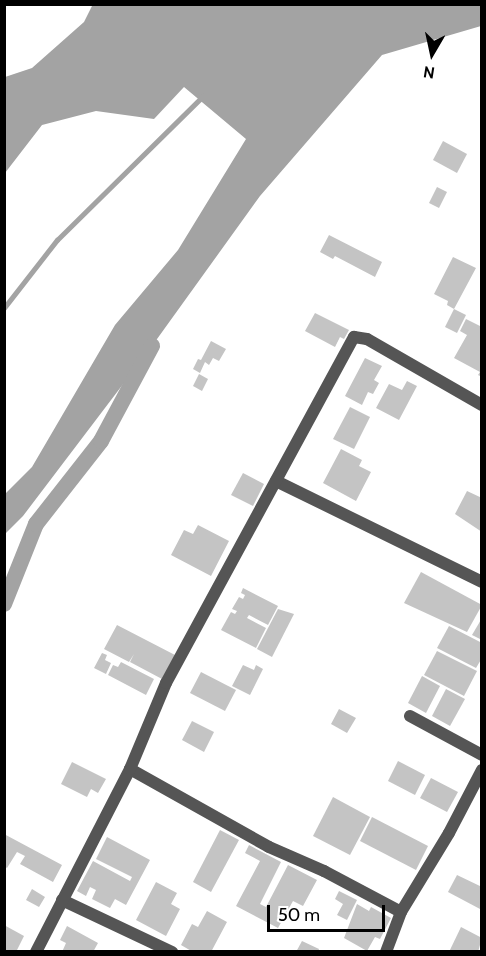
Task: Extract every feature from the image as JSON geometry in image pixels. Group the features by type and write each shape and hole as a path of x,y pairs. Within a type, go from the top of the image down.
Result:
{"street":[{"path":"36,951 130,769 166,683 354,337 367,339 482,405"},
{"path":"276,481 482,582"},
{"path":"410,716 482,755"},
{"path":"130,769 269,847 324,871 401,912"},
{"path":"386,951 401,912 438,852 482,770"},
{"path":"62,900 172,951"}],"shaded area":[{"path":"93,4 481,5 481,26 382,55 260,196 152,346 23,516 5,534 5,494 32,467 115,325 178,250 246,139 184,87 154,119 96,111 42,125 5,173 5,77 32,68 84,22"}],"building":[{"path":"443,141 467,154 457,173 433,160"},
{"path":"437,187 447,192 439,208 429,203"},
{"path":"329,235 382,262 375,277 335,256 333,259 320,252"},
{"path":"453,257 476,268 454,309 447,305 448,301 434,294"},
{"path":"454,309 466,315 457,333 445,327"},
{"path":"315,313 349,330 344,339 340,337 335,347 305,331"},
{"path":"466,319 482,327 482,377 478,375 480,372 454,358 467,335 460,331"},
{"path":"211,341 226,349 219,361 213,358 209,365 205,362 200,373 193,369 198,359 201,360"},
{"path":"365,358 382,366 374,380 379,383 373,394 368,392 362,405 345,396"},
{"path":"199,374 208,379 202,391 193,386"},
{"path":"407,381 417,386 399,420 376,408 389,384 402,390"},
{"path":"350,407 370,417 354,449 333,439"},
{"path":"341,449 362,460 359,466 371,472 356,501 323,483"},
{"path":"243,473 264,484 253,506 231,495"},
{"path":"467,491 482,498 482,532 455,514"},
{"path":"198,525 229,541 211,576 171,555 184,530 193,534"},
{"path":"421,572 482,605 467,632 404,603"},
{"path":"243,588 278,606 268,625 249,615 247,618 266,628 256,648 221,630 231,612 235,614 237,611 232,609 239,597 243,599 245,595 241,593"},
{"path":"278,609 294,614 272,657 257,649"},
{"path":"482,618 482,640 472,635"},
{"path":"117,625 175,655 162,679 130,662 134,654 129,662 104,649"},
{"path":"449,626 482,643 482,658 476,668 437,648"},
{"path":"437,651 477,671 464,696 424,675"},
{"path":"102,653 107,655 105,660 111,663 106,674 94,668"},
{"path":"121,662 154,679 146,695 108,675 113,665 118,667"},
{"path":"243,665 254,670 256,665 263,669 250,695 232,686"},
{"path":"201,672 236,690 225,711 190,693"},
{"path":"422,676 440,686 426,713 408,703"},
{"path":"446,689 465,699 450,726 432,716"},
{"path":"339,709 356,718 347,733 331,724"},
{"path":"192,721 214,732 204,752 182,740"},
{"path":"398,761 425,775 415,795 388,781"},
{"path":"72,762 106,779 98,793 91,789 87,797 61,784"},
{"path":"431,778 458,792 447,812 420,798"},
{"path":"333,797 370,817 350,855 313,836"},
{"path":"372,817 428,846 416,870 360,841"},
{"path":"220,830 239,840 211,892 193,882"},
{"path":"4,834 62,865 53,882 20,864 25,856 17,852 7,868 4,866"},
{"path":"107,837 150,860 126,905 115,899 110,908 92,899 96,890 90,887 86,896 77,891 93,861 130,881 132,877 96,859"},
{"path":"249,845 281,862 260,904 266,907 288,865 317,880 303,906 293,901 278,928 236,906 260,861 245,853"},
{"path":"457,875 482,887 480,909 448,892"},
{"path":"156,882 177,893 171,904 180,909 166,936 136,920"},
{"path":"32,889 45,897 39,907 26,900"},
{"path":"339,891 357,900 347,920 337,915 343,904 335,899"},
{"path":"357,904 369,911 371,907 391,918 380,939 375,937 367,951 344,938"},
{"path":"207,911 227,922 211,952 193,952 181,945 192,924 198,927"},
{"path":"4,925 24,936 16,952 4,952"},
{"path":"67,926 98,943 93,952 62,952 66,943 60,940"},
{"path":"461,927 482,938 478,952 449,952"},
{"path":"302,941 319,949 318,952 296,952"}],"waterway":[{"path":"4,308 57,240 203,96"},
{"path":"4,604 36,524 101,441 152,346"}]}
